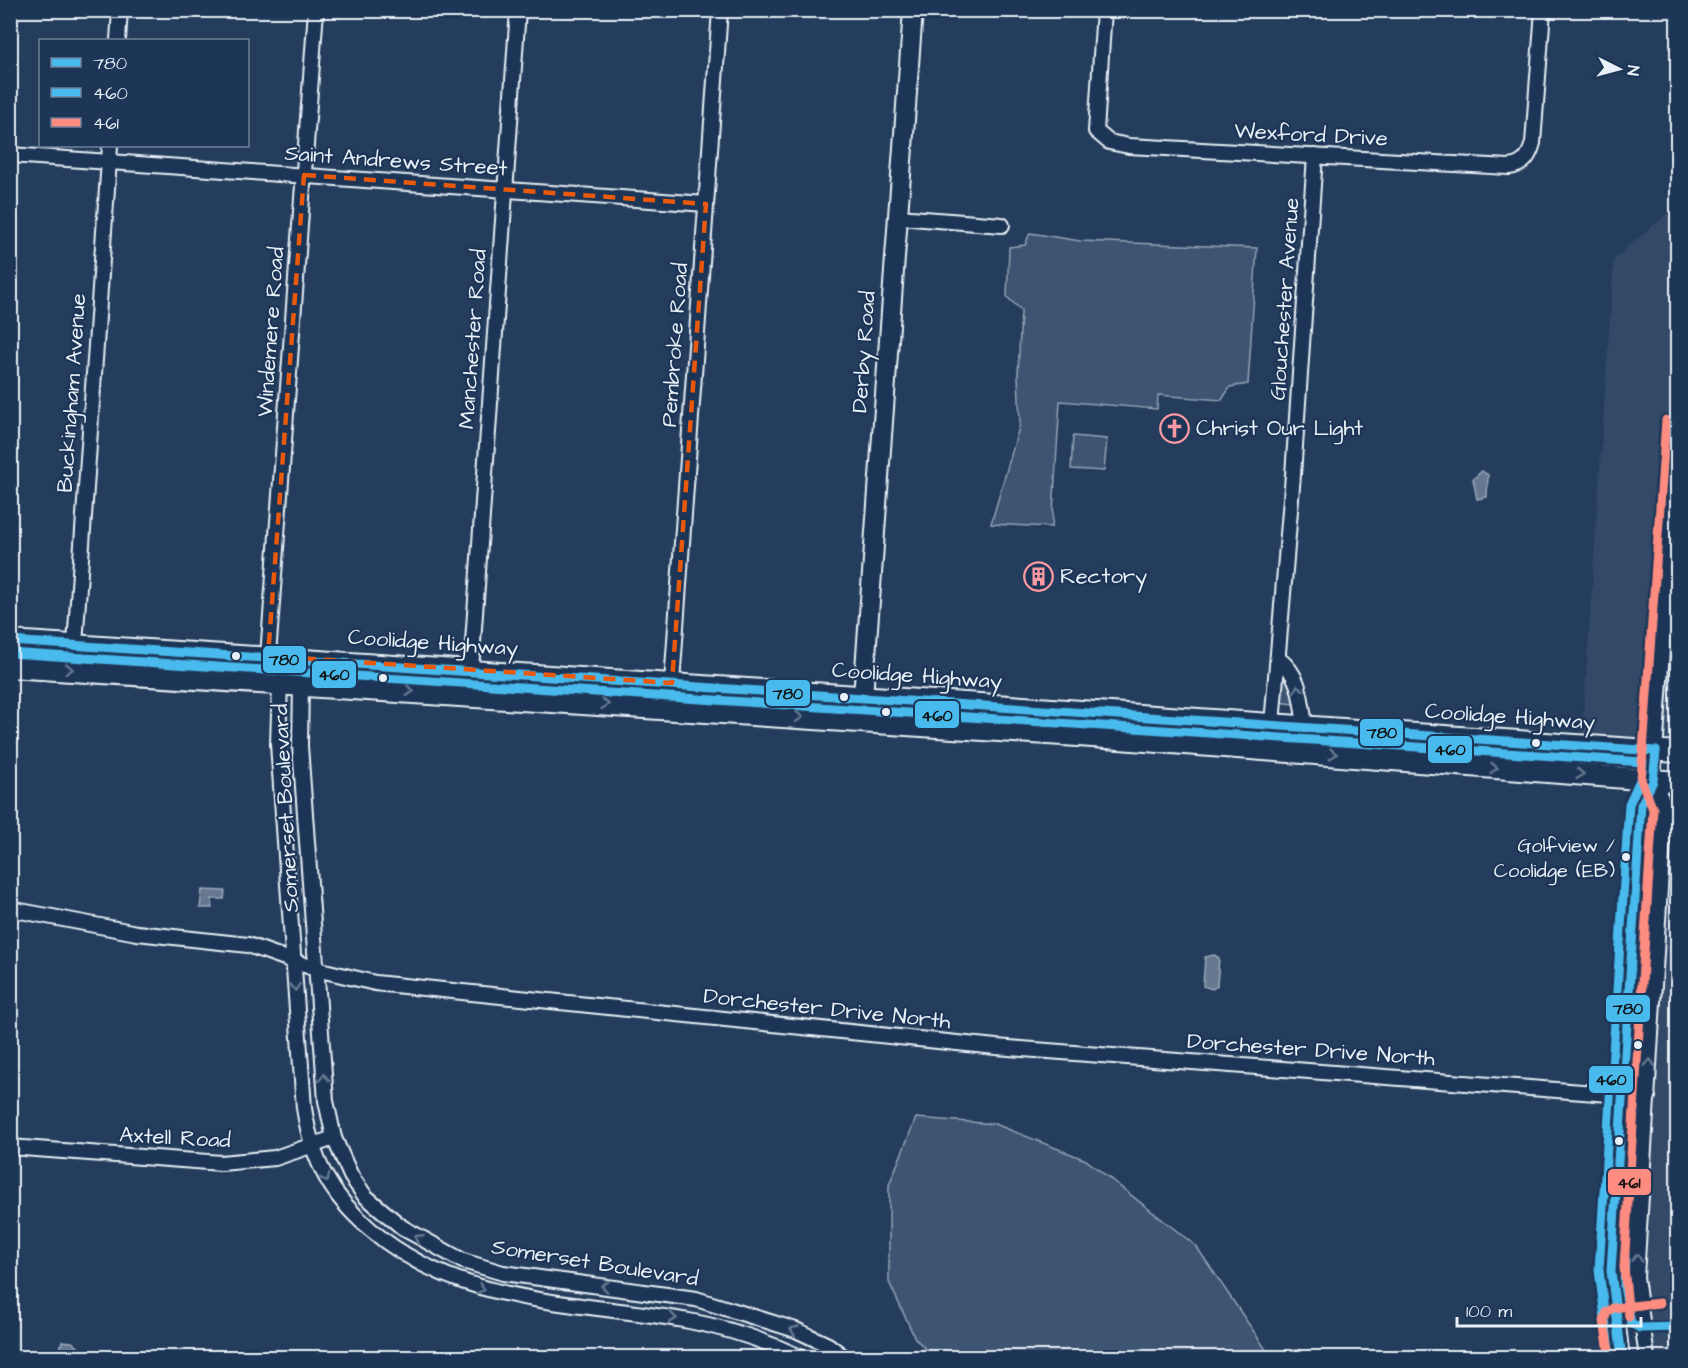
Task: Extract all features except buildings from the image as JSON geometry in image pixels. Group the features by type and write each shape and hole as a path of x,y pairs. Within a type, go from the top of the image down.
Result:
{"main road":[{"name":"Coolidge Highway","path":"10,641 268,656 1677,752"},
{"path":"10,667 970,729 1416,760 1677,782"},
{"path":"970,729 968,720 971,711 980,704"},
{"path":"1416,760 1430,756 1431,736"}],"street":[{"path":"118,39 120,10"},
{"name":"Windemere Road","path":"268,656 316,10"},
{"name":"Manchester Road","path":"471,670 518,10"},
{"name":"Pembroke Road","path":"672,683 720,10"},
{"name":"Derby Road","path":"863,697 913,10"},
{"name":"Wexford Drive","path":"1104,10 1096,131 1109,142 1129,146 1509,167 1523,163 1533,143 1544,10"},
{"name":"Buckingham Avenue","path":"75,644 110,147"},
{"name":"Saint Andrews Street","path":"10,155 706,204"},
{"name":"Glouchester Avenue","path":"1272,724 1275,671 1279,659 1315,156"},
{"path":"898,217 1002,225"},
{"path":"1622,1358 1611,1282 1641,805 1653,781 1656,752 1677,421"},
{"name":"Somerset Boulevard","path":"289,658 280,683 278,744 304,1108 312,1146 337,1198 356,1218 402,1255 430,1269 490,1292 537,1301 691,1321 753,1338 802,1358"},
{"name":"Somerset Boulevard","path":"289,658 301,684 300,746 326,1101 334,1138 351,1176 381,1211 427,1243 463,1261 503,1273 696,1299 796,1330 828,1345 845,1358"},
{"path":"1279,659 1292,669 1300,692 1305,726"},
{"path":"1647,1358 1636,1277 1665,807 1653,781"},
{"name":"Dorchester Drive North","path":"10,909 137,933 248,945 316,969 375,983 800,1029 996,1047 1648,1097"},
{"name":"Axtell Road","path":"10,1147 221,1163 275,1158 334,1138"}],"highlighted area":[{"path":"304,175 706,204 672,683 268,656"}],"shaded area":[{"path":"1677,205 1677,741 1582,737 1614,259"},
{"path":"1030,233 1080,241 1257,248 1248,384 1230,387 1222,400 1158,395 1157,409 1060,401 1052,527 991,524 1020,424 1018,375 1021,310 1007,297 1009,247 1025,245"},
{"path":"1073,436 1107,439 1104,471 1071,469"},
{"path":"1482,471 1488,475 1487,497 1477,499 1473,479"},
{"path":"11,648 275,666 276,669 272,675 11,660"},
{"path":"310,669 957,709 956,720 313,678 310,675"},
{"path":"1285,670 1295,700 1293,704 1280,702 1281,673"},
{"path":"984,716 1068,722 1109,720 1421,743 1419,746 1334,740 1285,742 980,721"},
{"path":"1444,744 1623,756 1622,761 1522,754 1473,757 1444,755"},
{"path":"1676,799 1678,1357 1652,1358 1640,1278 1668,811"},
{"path":"202,890 225,891 224,899 212,899 212,908 200,908"},
{"path":"1214,955 1219,958 1217,986 1212,989 1203,986 1205,957"},
{"path":"916,1118 995,1124 1086,1160 1196,1246 1271,1357 933,1357 915,1338 889,1282 889,1185"},
{"path":"62,1341 72,1342 86,1354 84,1357 66,1357 60,1349"}],"transit line":[{"name":"461","path":"1629,1317 1624,1267 1653,809 1641,780 1666,420"},
{"name":"780","path":"10,641 1656,751"},
{"name":"460","path":"10,653 1643,762 1641,778 1629,804 1599,1270 1610,1358"},
{"name":"780","path":"1622,1358 1611,1271 1641,805 1653,781 1656,751"},
{"name":"460","path":"1625,1255 1624,1287 1631,1323 1640,1328 1678,1327"},
{"name":"461","path":"1610,1358 1604,1321 1607,1312 1613,1308 1660,1303"}],"place":[{"name":"Christ Our Light","path":"1175,428"},
{"name":"Rectory","path":"1039,576"},
{"name":"Golfview / Coolidge (EB)","path":"1626,857"}]}
